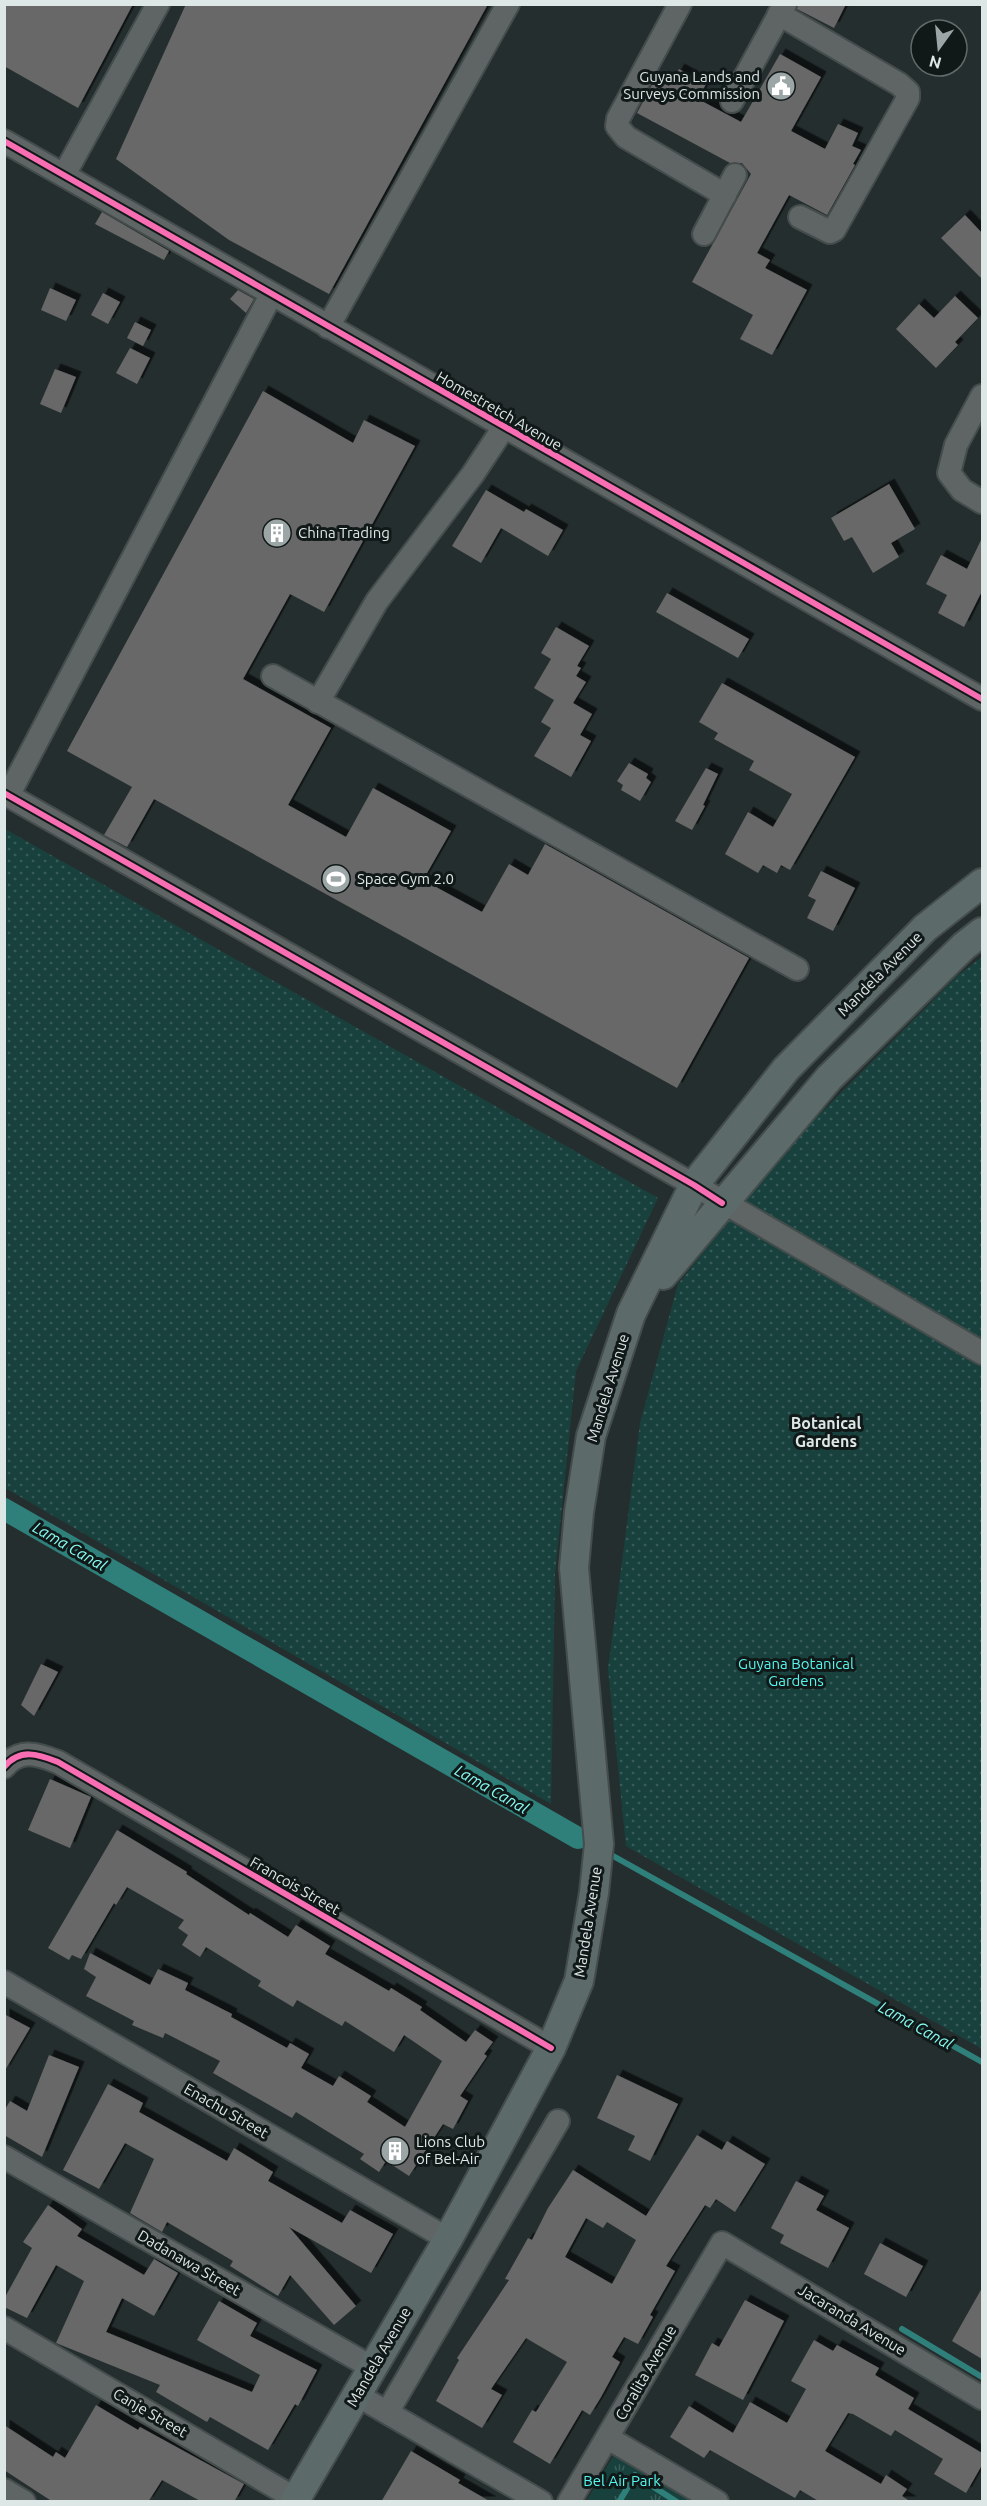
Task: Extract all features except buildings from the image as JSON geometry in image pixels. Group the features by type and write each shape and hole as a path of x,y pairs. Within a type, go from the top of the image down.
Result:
{"main road":[{"name":"Mandela Avenue","path":"295,2500 448,2239 551,2048 579,1981 599,1854 597,1806 574,1568 579,1512 591,1436 631,1314 694,1185 786,1068 925,928 982,883"},
{"name":"Mandela Avenue","path":"631,1314 829,1078 964,946 982,932"}],"street":[{"path":"64,175 158,4"},
{"path":"328,327 508,4"},
{"path":"680,4 618,119 617,126 626,137 730,185 704,234"},
{"path":"732,101 782,9 908,92 908,98 834,230 830,232 800,217"},
{"name":"Homestretch Avenue","path":"4,141 982,699"},
{"path":"271,295 6,795 694,1185 982,1353"},
{"path":"982,396 956,445 949,473 962,490 982,502"},
{"path":"318,702 377,601 473,474 504,427"},
{"path":"273,676 797,969"},
{"name":"Francois Street","path":"4,1767 10,1760 23,1754 40,1755 58,1762 551,2048"},
{"name":"Enachu Street","path":"4,1982 448,2239"},
{"path":"388,2411 558,2121"},
{"name":"Dadanawa Street","path":"4,2157 373,2368"},
{"name":"Jacaranda Avenue","path":"722,2243 982,2398"},
{"name":"Coralita Avenue","path":"569,2502 722,2243"},
{"name":"Canje Street","path":"4,2328 295,2500"},
{"path":"357,2395 541,2502"},
{"path":"608,2438 717,2502"},
{"path":"4,2490 24,2502"}],"green space":[{"path":"5,829 658,1198 576,1371 555,1573 551,1804 5,1488"},
{"name":"Guyana Botanical Gardens","path":"982,957 982,2049 626,1846 608,1669 640,1423 678,1284 791,1143 957,976"},
{"name":"Bel Air Park","path":"615,2453 699,2502 586,2502"}],"waterway":[{"name":"Lama Canal","path":"4,1509 578,1838"},
{"name":"Lama Canal","path":"578,1838 591,1845"},
{"name":"Lama Canal","path":"606,1852 982,2062"},
{"path":"902,2329 982,2377"},
{"path":"619,2502 635,2475 677,2502"}],"cycle path":[{"path":"4,141 982,699"},
{"path":"4,793 722,1203"},
{"path":"4,1767 16,1757 29,1754 58,1762 551,2048"}],"place":[{"name":"Guyana Lands and Surveys Commission","path":"781,86"},
{"name":"China Trading","path":"277,533"},
{"name":"Space Gym 2.0","path":"336,879"},
{"name":"Lions Club of Bel-Air","path":"395,2151"}],"district":[{"name":"Botanical Gardens","path":"826,1432"}]}
